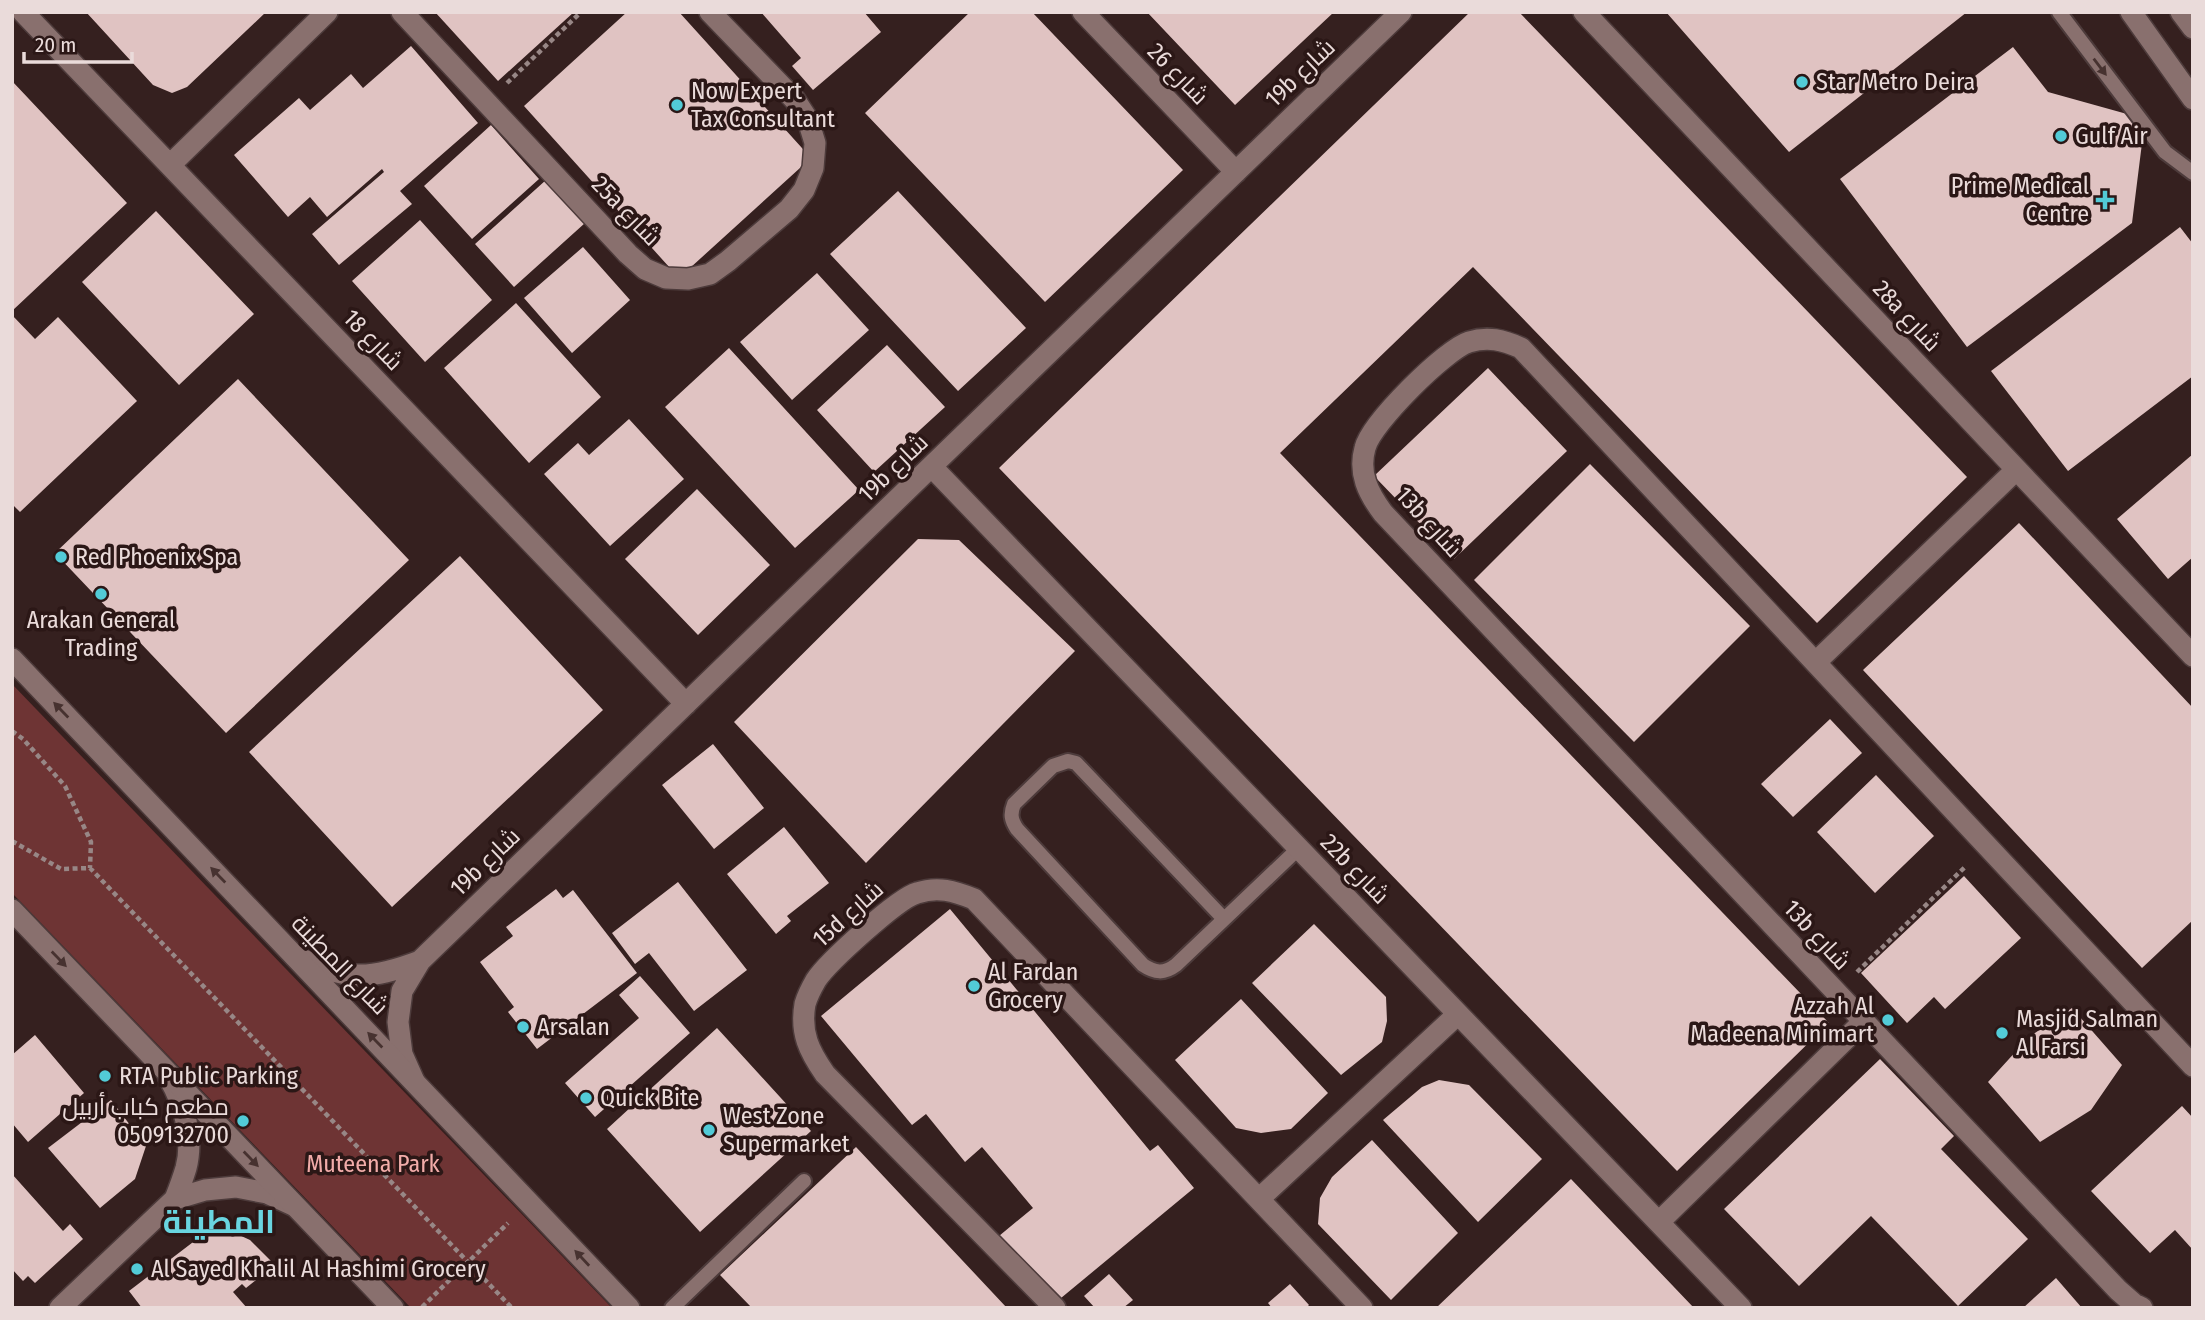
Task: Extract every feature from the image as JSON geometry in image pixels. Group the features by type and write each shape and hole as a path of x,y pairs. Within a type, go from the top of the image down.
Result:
{"street":[{"name":"شارع 18","path":"23,12 685,704"},
{"path":"170,165 327,12"},
{"name":"25a شارع","path":"402,12 645,269 666,278 688,279 710,274 729,261 789,209 804,190 813,168 815,143 808,120 794,100 710,12"},
{"name":"شارع 26","path":"1083,12 1236,172"},
{"name":"19b شارع","path":"415,1083 402,1054 398,1022 402,991 420,961 1401,12"},
{"name":"28a شارع","path":"1584,12 2193,656"},
{"path":"2131,12 2193,99"},
{"path":"2181,12 2193,28"},
{"name":"13b شارع","path":"2142,1308 2118,1290 1383,513 1369,494 1363,471 1365,447 1375,426 1450,352 1466,342 1485,338 1504,340 1521,348 2193,1066"},
{"name":"22b شارع","path":"932,467 1741,1308"},
{"path":"1816,662 2016,470"},
{"name":"شارع المطينة","path":"12,659 629,1308"},
{"name":"15d شارع","path":"1055,1308 825,1074 810,1053 803,1028 805,1002 817,979 896,903 914,893 934,889 955,891 974,899 1362,1308"},
{"path":"12,910 393,1308"},
{"name":"19b شارع","path":"295,957 325,970 358,976 390,973 420,961"},
{"path":"1259,1199 1458,1014"},
{"path":"1659,1222 1864,1022"},
{"path":"60,1308 175,1199 187,1166 188,1130 179,1096 161,1065"},
{"path":"175,1199 205,1190 236,1187 267,1193 296,1206"}],"lane":[{"path":"2059,12 2165,152 2193,173"},
{"path":"1224,919 1076,763 1068,761 1053,766 1014,804 1012,821 1017,829 1151,970 1160,972 1168,971 1224,919 1299,848"},
{"path":"672,1308 804,1181"}],"path":[{"path":"487,103 581,12"},
{"path":"12,731 65,786 91,842 90,868 510,1307"},
{"path":"12,841 61,869 90,868"},
{"path":"1836,993 1987,845"},
{"path":"421,1308 530,1203"}],"green space":[{"name":"Muteena Park","path":"12,684 612,1308 411,1308 12,893"}],"building":[{"path":"86,12 266,12 187,87 172,93 153,85"},
{"path":"435,12 574,12 498,81"},
{"path":"627,12 679,12 811,158 679,278 524,106"},
{"path":"761,12 864,12 881,32 813,90 792,66 801,58"},
{"path":"970,12 1032,12 1183,170 1045,302 865,113"},
{"path":"1147,12 1334,12 1235,105"},
{"path":"1470,12 1519,12 1967,477 1817,623 1473,267 1280,453 1829,1023 1677,1171 999,468"},
{"name":"Star Metro Deira","path":"1666,12 1967,12 1789,152"},
{"path":"411,46 478,123 400,191 412,204 339,265 312,234 384,172 382,169 327,217 310,197 288,217 234,155 299,98 310,110 351,74 363,88"},
{"path":"2013,47 2048,92 2127,114 2143,135 2132,223 1967,347 1840,179"},
{"path":"12,81 127,203 12,311"},
{"path":"491,125 539,179 472,239 424,186"},
{"path":"546,180 585,223 514,287 475,244"},
{"path":"898,191 1026,328 958,391 830,254"},
{"path":"156,211 254,314 179,385 82,282"},
{"path":"420,220 492,300 425,362 352,281"},
{"path":"2180,227 2193,244 2193,376 2068,471 1991,371"},
{"path":"583,247 630,300 572,353 524,298"},
{"path":"817,273 869,330 792,400 740,342"},
{"path":"516,303 601,397 529,463 444,368"},
{"path":"12,315 35,339 58,317 137,401 20,512 12,504"},
{"path":"887,345 945,407 874,472 817,410"},
{"path":"729,348 859,490 795,548 665,407"},
{"path":"1488,368 1567,451 1454,559 1374,476"},
{"path":"238,379 409,560 226,733 55,553"},
{"path":"629,419 684,479 610,546 544,474 578,443 589,455"},
{"path":"2193,454 2193,557 2168,579 2117,519"},
{"path":"1590,464 1750,626 1634,742 1474,580"},
{"path":"697,489 770,565 698,635 625,559"},
{"path":"2019,523 2193,708 2193,920 2142,968 1863,670"},
{"path":"918,539 959,540 1075,651 866,863 734,722"},
{"path":"460,556 603,710 392,907 249,752"},
{"path":"1830,719 1862,753 1793,817 1761,784"},
{"path":"713,744 764,808 714,849 662,785"},
{"path":"1876,775 1934,836 1875,893 1817,832"},
{"path":"784,827 829,883 787,916 791,921 776,934 727,874"},
{"path":"1964,876 2021,938 1945,1009 1934,997 1907,1023 1861,973"},
{"path":"678,882 747,970 694,1011 649,953 635,964 612,933"},
{"path":"556,889 563,898 573,890 637,973 537,1049 508,1012 514,1007 480,962 513,936 506,927"},
{"path":"950,909 1150,1151 1158,1145 1194,1188 1055,1303 999,1236 1033,1208 982,1147 965,1162 926,1114 912,1125 821,1016"},
{"path":"1314,924 1386,997 1387,1021 1382,1042 1341,1075 1252,983"},
{"path":"640,976 690,1033 595,1117 565,1083 639,1018 619,995"},
{"path":"1241,999 1328,1093 1291,1129 1261,1133 1236,1128 1175,1060"},
{"path":"2072,1008 2122,1065 2091,1110 2040,1142 1988,1082 2029,1037"},
{"name":"West Zone Supermarket","path":"717,1028 811,1131 700,1232 607,1129"},
{"path":"35,1035 84,1093 28,1142 12,1123 12,1055"},
{"path":"1880,1059 1954,1136 1941,1149 2028,1239 1958,1306 1871,1216 1799,1286 1724,1209"},
{"path":"1439,1080 1469,1085 1542,1159 1478,1222 1383,1120 1422,1087"},
{"path":"111,1100 146,1146 135,1179 100,1208 48,1148"},
{"path":"2182,1106 2193,1118 2193,1250 2175,1230 2150,1253 2091,1191"},
{"path":"1372,1140 1458,1233 1391,1300 1318,1224 1320,1198 1332,1177"},
{"path":"856,1147 1007,1308 752,1308 720,1275"},
{"path":"12,1174 63,1231 70,1224 83,1239 35,1283 28,1276 23,1281 12,1269"},
{"path":"1571,1179 1694,1308 1436,1308"},
{"path":"226,1229 250,1240 275,1265 246,1288 242,1284 233,1292 247,1308 142,1308 129,1291 201,1236"},
{"path":"1109,1274 1133,1300 1123,1308 1095,1308 1084,1296"},
{"path":"2056,1278 2082,1308 2023,1308"},
{"path":"1290,1284 1309,1305 1306,1308 1272,1308 1268,1303"}],"place":[{"name":"Star Metro Deira","path":"1802,82"},
{"name":"Now Expert Tax Consultant","path":"677,105"},
{"name":"Gulf Air","path":"2061,136"},
{"name":"Prime Medical Centre","path":"2105,200"},
{"name":"Red Phoenix Spa","path":"61,557"},
{"name":"Arakan General Trading","path":"101,594"},
{"name":"Al Fardan Grocery","path":"974,986"},
{"name":"Azzah Al Madeena Minimart","path":"1888,1020"},
{"name":"Arsalan","path":"523,1027"},
{"name":"Masjid Salman Al Farsi","path":"2002,1033"},
{"name":"RTA Public Parking","path":"105,1076"},
{"name":"Quick Bite","path":"586,1098"},
{"name":"مطعم كباب أربيل 0509132700","path":"243,1121"},
{"name":"West Zone Supermarket","path":"709,1130"},
{"name":"Al Sayed Khalil Al Hashimi Grocery","path":"137,1269"}],"district":[{"name":"المطينة","path":"219,1222"}]}
